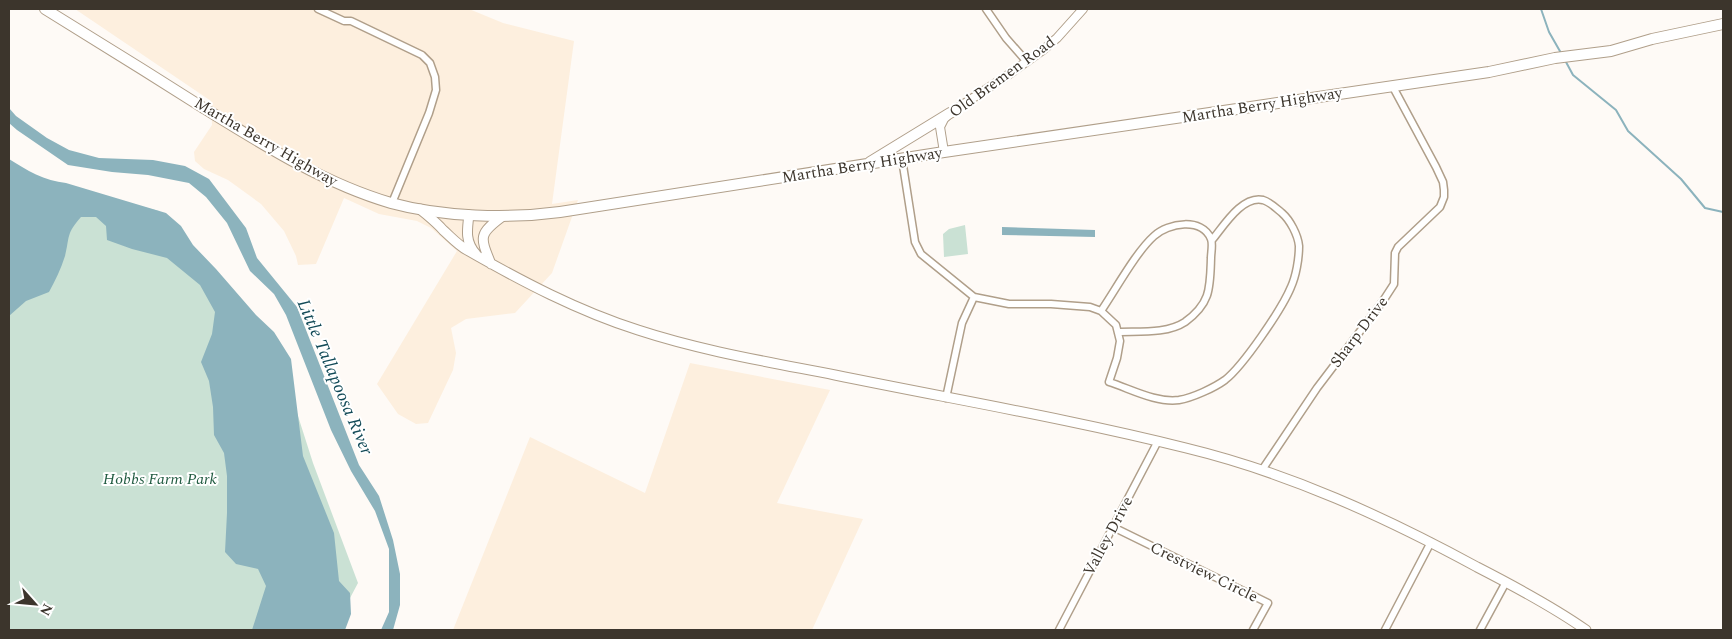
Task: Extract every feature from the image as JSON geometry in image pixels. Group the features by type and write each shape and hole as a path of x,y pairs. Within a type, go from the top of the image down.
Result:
{"main road":[{"name":"Martha Berry Highway","path":"45,9 240,130 316,173 354,191 392,203 419,208 469,215 502,216 553,213 944,152 1489,72 1554,58 1611,51 1652,39 1723,24"},
{"path":"866,164 950,113"},
{"path":"419,208 491,264 578,307 634,329 666,339 1158,441 1262,470 1357,506 1431,542 1506,582 1586,630"},
{"path":"467,246 469,215"},
{"path":"491,264 483,236 488,227 502,216"}],"street":[{"path":"318,9 344,21 351,21 407,47 422,55 430,63 435,77 436,90 392,203"},
{"path":"986,9 991,18 1027,62"},
{"name":"Old Bremen Road","path":"944,152 940,127 944,119 950,113 1027,62 1057,38 1083,9"},
{"name":"Sharp Drive","path":"1262,470 1317,388 1394,284 1395,254 1398,247 1440,207 1444,197 1443,182 1393,87"},
{"path":"902,159 915,242 921,254 974,297 1009,304 1052,304 1090,307 1101,311 1116,325 1120,341 1117,358 1109,382 1162,399 1180,400 1209,389 1225,380 1240,366 1269,324 1290,291 1296,268 1299,245 1287,217 1274,206 1262,200 1250,201 1237,210 1212,240 1210,289 1207,298 1197,312 1184,323 1169,329 1118,332"},
{"path":"1101,311 1142,249 1154,235 1175,225 1187,224 1207,233 1212,240"},
{"path":"946,398 962,323 974,297"},
{"name":"Valley Drive","path":"1059,630 1158,441"},
{"name":"Crestview Circle","path":"1113,527 1268,603 1253,630"},
{"path":"1385,630 1431,542"},
{"path":"1480,630 1506,582"}],"shaded area":[{"path":"75,9 469,9 503,23 574,41 552,204 578,200 552,273 515,313 466,319 451,328 456,353 453,370 428,423 416,424 398,414 377,384 457,251 431,228 417,221 379,214 344,198 316,264 298,265 296,256 284,231 261,204 228,180 204,169 195,161 194,152 212,125 211,101"},
{"path":"690,363 830,390 777,503 863,519 812,630 453,630 530,437 645,493"}],"green space":[{"name":"Hobbs Farm Park","path":"9,172 159,211 275,344 313,463 358,583 333,630 9,630"},
{"path":"965,225 968,254 944,257 943,234 949,229"}],"water":[{"path":"9,108 16,116 47,138 69,150 99,158 153,160 185,166 209,179 246,228 257,258 297,307 359,465 379,496 393,540 400,574 400,605 393,630 381,630 389,612 389,549 375,511 351,471 331,430 286,315 274,294 250,271 227,223 206,197 189,183 148,175 68,165 9,123"},
{"path":"9,159 43,177 166,213 181,226 193,245 256,315 274,332 291,359 303,456 334,533 339,581 350,593 351,614 345,630 252,630 266,586 258,569 236,564 225,552 227,476 224,453 214,435 213,407 209,381 201,362 212,334 215,312 200,285 167,258 107,240 106,226 96,217 81,217 69,235 65,256 49,292 26,301 9,316"},
{"path":"1002,227 1095,230 1095,237 1002,235"}],"waterway":[{"path":"1541,9 1549,32 1561,53"},
{"path":"1566,62 1573,75 1616,110 1628,131 1681,179 1705,208 1723,212"}],"water label":[{"name":"Little Tallapoosa River","path":"335,377"}]}
